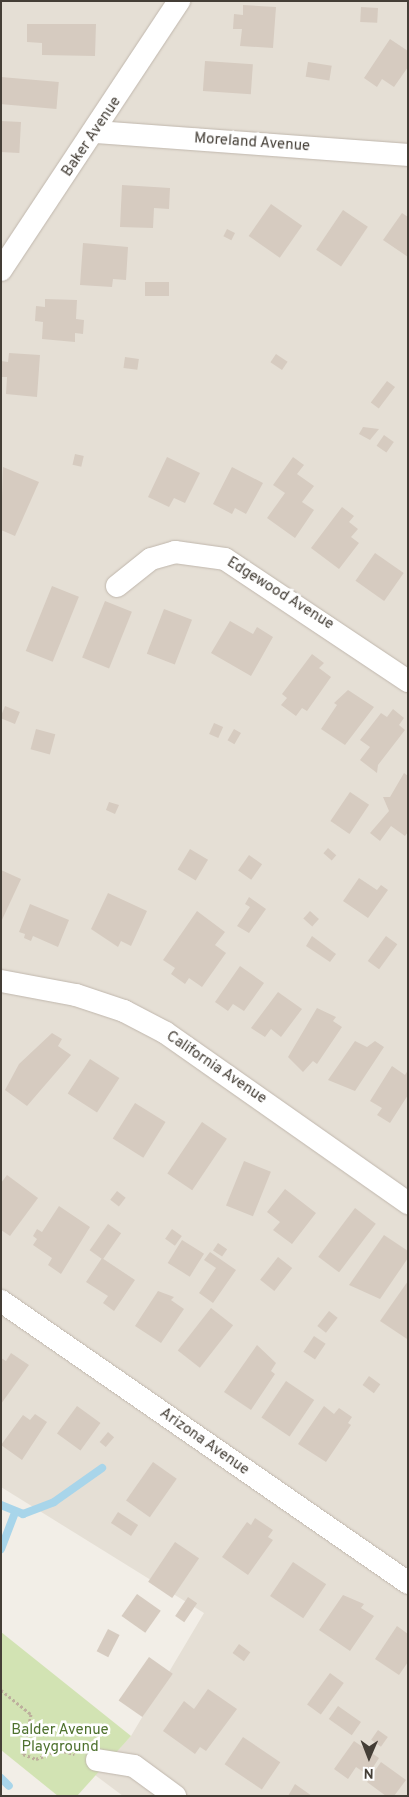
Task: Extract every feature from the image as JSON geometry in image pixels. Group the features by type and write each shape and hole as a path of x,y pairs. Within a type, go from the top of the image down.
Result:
{"street":[{"name":"Baker Avenue","path":"1,270 97,132 179,1"},
{"name":"Moreland Avenue","path":"97,132 408,155"},
{"name":"Edgewood Avenue","path":"118,586 151,559 176,552 225,559 408,681"},
{"name":"California Avenue","path":"1,982 76,995 124,1011 166,1033 408,1203"},
{"name":"Arizona Avenue","path":"1,1302 408,1583"},
{"path":"97,1760 134,1766 175,1796"}],"path":[{"path":"1,1690 16,1699 31,1714 23,1754 36,1759 59,1750 97,1760"}],"shaded area":[{"path":"1,1 408,1 408,1796 123,1796 95,1775 131,1736 204,1613 1,1487"}],"green space":[{"name":"Balder Avenue Playground","path":"1,1632 131,1736 77,1796 58,1796 1,1750"}],"building":[{"path":"243,5 276,7 273,48 240,46 242,29 233,29 234,14 243,15"},
{"path":"361,7 378,8 377,23 360,22"},
{"path":"27,24 96,24 95,56 42,55 42,43 27,42"},
{"path":"390,39 408,51 408,67 394,87 382,79 377,87 364,78"},
{"path":"205,61 253,64 251,94 203,91"},
{"path":"308,62 332,66 329,81 306,77"},
{"path":"1,77 59,82 56,109 1,104"},
{"path":"1,121 21,122 19,153 1,152"},
{"path":"122,185 170,188 169,209 154,208 153,228 120,227"},
{"path":"271,204 302,226 280,258 249,236"},
{"path":"343,210 368,227 341,267 316,250"},
{"path":"402,213 408,217 408,257 383,240"},
{"path":"227,229 235,233 231,240 223,236"},
{"path":"83,243 128,247 126,280 113,279 112,287 80,285"},
{"path":"145,282 169,282 169,296 145,296"},
{"path":"45,299 77,300 76,319 84,320 83,334 75,333 75,342 42,339 43,322 35,321 36,306 45,307"},
{"path":"9,353 40,355 37,397 6,394 7,377 1,377 1,361 8,362"},
{"path":"276,354 288,362 282,370 270,362"},
{"path":"125,357 139,359 137,370 123,368"},
{"path":"387,381 395,387 379,409 371,403"},
{"path":"363,427 379,429 370,440 359,434"},
{"path":"384,435 394,442 386,453 377,446"},
{"path":"75,454 84,456 81,467 73,465"},
{"path":"167,457 200,473 185,503 174,498 169,507 148,497"},
{"path":"293,457 304,465 297,474 314,486 302,502 314,510 295,538 267,518 285,493 273,485"},
{"path":"3,467 39,482 15,536 1,530"},
{"path":"232,467 263,483 246,514 235,508 232,514 213,504"},
{"path":"342,507 354,516 349,522 358,529 351,537 359,543 339,569 311,548"},
{"path":"375,553 404,573 384,601 355,581"},
{"path":"52,586 79,597 53,662 26,651"},
{"path":"105,601 132,612 109,668 82,658"},
{"path":"164,609 192,620 175,665 147,654"},
{"path":"230,621 253,634 257,627 273,637 251,676 211,653"},
{"path":"312,654 324,663 319,668 331,677 307,711 302,708 296,716 281,705 287,698 282,694"},
{"path":"348,690 374,707 345,745 321,729 337,705 334,703"},
{"path":"5,706 20,712 15,724 1,718"},
{"path":"393,709 404,718 399,725 405,730 378,765 377,773 360,760 370,747 360,740 381,713 387,717"},
{"path":"214,723 223,727 218,738 209,734"},
{"path":"36,729 55,734 50,754 31,749"},
{"path":"234,729 241,733 234,744 228,740"},
{"path":"404,773 408,776 408,832 405,836 391,826 380,841 370,833 389,811 383,797 390,797"},
{"path":"350,792 369,805 349,834 330,821"},
{"path":"109,802 119,805 115,814 106,810"},
{"path":"328,848 336,855 332,860 323,853"},
{"path":"190,849 208,860 196,880 178,870"},
{"path":"249,855 262,864 251,880 238,871"},
{"path":"1,870 21,879 1,922"},
{"path":"359,878 377,890 381,885 388,890 368,918 343,901"},
{"path":"108,893 147,911 131,946 121,941 118,947 91,929"},
{"path":"249,897 266,909 249,933 237,926 250,907 245,904"},
{"path":"30,904 69,920 58,947 33,936 31,941 24,938 25,934 19,932"},
{"path":"197,911 225,932 215,945 226,953 202,987 189,978 185,984 171,974 175,968 163,960"},
{"path":"310,911 319,919 312,926 303,918"},
{"path":"312,936 336,954 330,962 306,946"},
{"path":"386,936 397,944 379,969 368,961"},
{"path":"240,966 264,983 244,1011 233,1004 228,1011 215,1002"},
{"path":"278,992 302,1009 281,1037 271,1029 265,1037 251,1028"},
{"path":"317,1008 336,1017 333,1021 342,1027 317,1064 313,1061 303,1072 288,1057"},
{"path":"52,1033 62,1039 58,1046 71,1055 27,1106 5,1090 19,1064"},
{"path":"355,1041 367,1047 375,1041 384,1047 355,1091 328,1080"},
{"path":"90,1059 119,1078 97,1112 68,1093"},
{"path":"392,1066 405,1075 408,1070 408,1095 390,1123 377,1115 382,1108 370,1101"},
{"path":"135,1103 166,1122 143,1158 113,1139"},
{"path":"202,1122 227,1139 192,1190 167,1173"},
{"path":"244,1161 271,1172 253,1216 226,1206"},
{"path":"7,1175 38,1198 10,1236 1,1230 1,1183"},
{"path":"285,1189 316,1213 292,1244 273,1230 280,1222 267,1212"},
{"path":"117,1191 126,1198 119,1206 110,1200"},
{"path":"59,1206 90,1227 61,1274 48,1265 52,1258 33,1245 37,1239 33,1236 37,1229 42,1232"},
{"path":"355,1208 376,1224 339,1272 318,1257"},
{"path":"108,1224 121,1233 103,1259 90,1250"},
{"path":"172,1229 182,1236 175,1246 165,1239"},
{"path":"384,1235 408,1251 408,1258 380,1299 349,1285"},
{"path":"182,1240 204,1254 190,1277 168,1263"},
{"path":"218,1243 227,1249 222,1257 213,1250"},
{"path":"210,1252 236,1270 213,1303 199,1293 216,1268 204,1260"},
{"path":"278,1257 292,1268 274,1291 260,1280"},
{"path":"102,1258 135,1280 114,1311 103,1303 108,1296 86,1282"},
{"path":"408,1281 408,1338 407,1339 380,1321"},
{"path":"158,1291 174,1297 171,1300 184,1309 161,1343 135,1326"},
{"path":"211,1308 233,1325 200,1368 178,1351"},
{"path":"329,1311 338,1318 326,1333 317,1326"},
{"path":"314,1336 326,1344 315,1360 303,1352"},
{"path":"257,1345 276,1363 271,1371 275,1374 251,1410 224,1392"},
{"path":"11,1353 29,1365 1,1404 1,1358 6,1361"},
{"path":"369,1376 380,1384 374,1393 363,1385"},
{"path":"286,1381 314,1400 290,1436 261,1417"},
{"path":"77,1406 100,1423 80,1451 57,1434"},
{"path":"324,1406 334,1414 339,1408 352,1417 348,1423 351,1425 326,1462 298,1444"},
{"path":"35,1414 47,1422 22,1460 1,1445 23,1415 30,1420"},
{"path":"108,1432 114,1437 106,1447 100,1442"},
{"path":"153,1462 177,1479 150,1517 126,1501"},
{"path":"118,1512 138,1525 131,1536 111,1523"},
{"path":"255,1518 273,1530 268,1537 273,1540 248,1575 222,1557 247,1522 251,1525"},
{"path":"175,1542 199,1558 172,1598 148,1582"},
{"path":"293,1562 326,1584 303,1618 270,1596"},
{"path":"137,1594 161,1611 145,1633 122,1616"},
{"path":"343,1595 364,1604 361,1608 374,1616 350,1651 319,1630"},
{"path":"188,1597 197,1603 184,1622 175,1616"},
{"path":"397,1626 408,1634 408,1662 399,1675 375,1659"},
{"path":"108,1629 120,1635 108,1657 97,1651"},
{"path":"239,1644 250,1652 244,1661 233,1653"},
{"path":"149,1657 173,1674 142,1717 119,1700"},
{"path":"330,1673 344,1683 321,1715 307,1705"},
{"path":"208,1689 237,1709 206,1751 200,1747 195,1754 163,1731 184,1701 194,1709"},
{"path":"338,1706 361,1722 352,1735 329,1719"},
{"path":"378,1730 388,1737 381,1747 371,1740"},
{"path":"243,1737 280,1762 262,1790 225,1764"},
{"path":"354,1741 379,1758 368,1775 356,1767 348,1779 334,1769"},
{"path":"381,1762 406,1780 394,1796 386,1796 367,1782"},
{"path":"295,1784 312,1796 288,1796"}],"waterway":[{"path":"1,1505 23,1514 54,1502 102,1468"},
{"path":"1,1549 15,1513"},
{"path":"1,1778 9,1786"}]}
